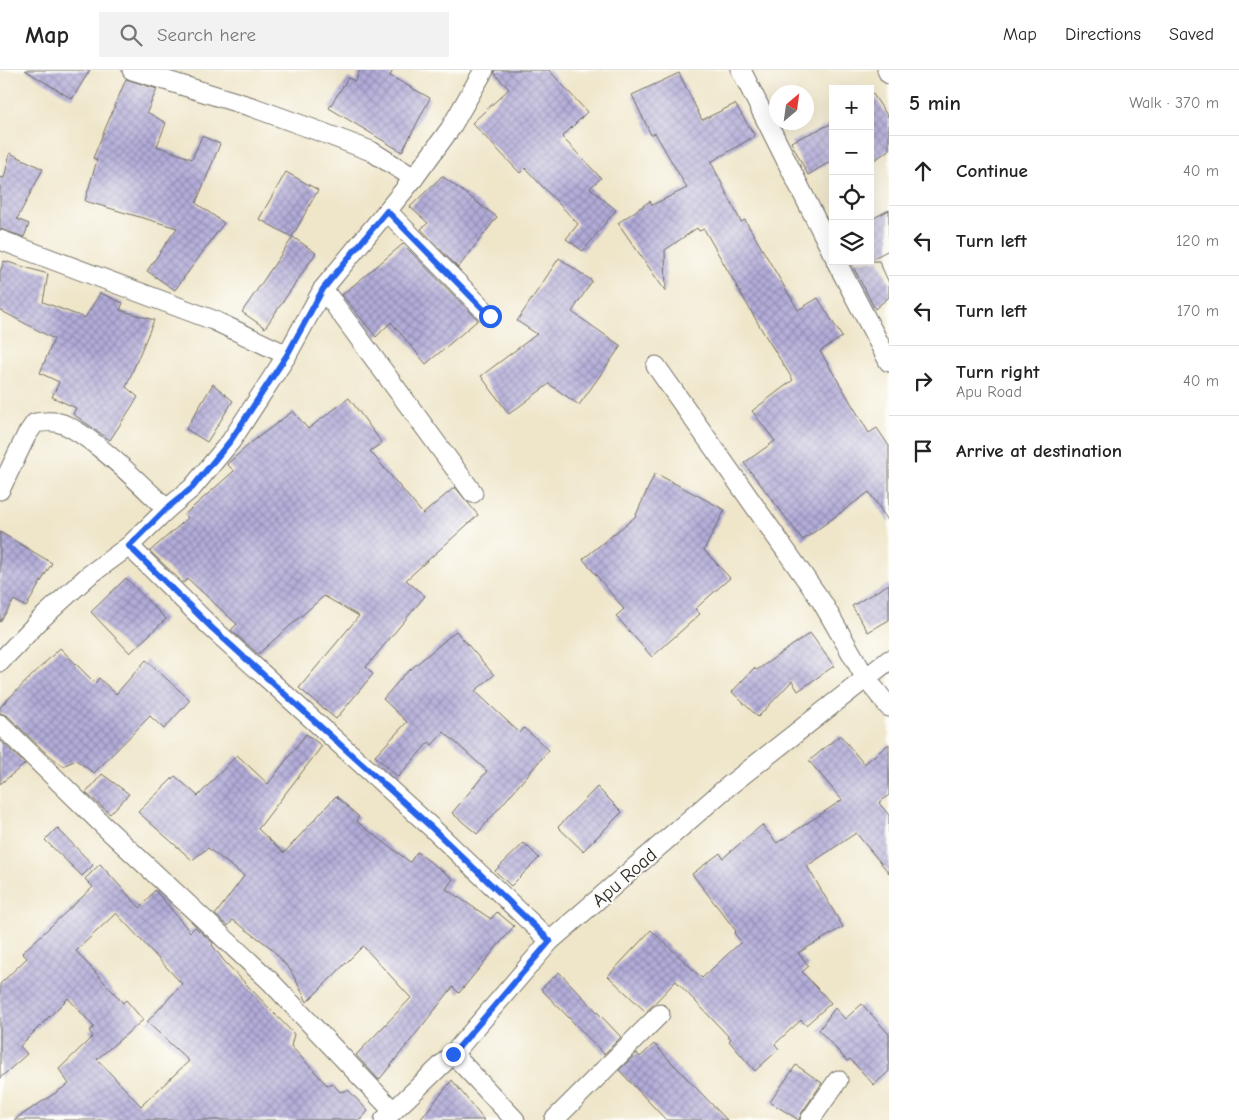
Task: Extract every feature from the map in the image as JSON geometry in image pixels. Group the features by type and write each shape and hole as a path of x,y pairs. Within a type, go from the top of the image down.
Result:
{"street":[{"path":"132,70 252,107 371,151 414,178"},
{"path":"0,662 41,619 88,576 129,546 166,509 192,488 231,440 287,355 323,289 414,178 450,129 484,70"},
{"path":"741,70 829,246"},
{"path":"887,70 889,74"},
{"path":"387,211 490,316"},
{"path":"0,240 214,320 287,355"},
{"path":"838,265 889,362"},
{"path":"323,289 473,493"},
{"path":"656,366 822,602 865,677 889,707"},
{"path":"0,490 26,436 35,423 56,422 75,430 122,466 166,509"},
{"path":"129,546 212,628 431,827 550,941"},
{"name":"Apu Road","path":"389,1116 453,1054 550,941 726,788 889,660"},
{"path":"0,724 106,828 270,981 389,1116"},
{"path":"554,1120 660,1014"},
{"path":"453,1054 516,1120"},
{"path":"810,1120 838,1080"}],"building":[{"path":"25,70 90,70 72,99"},
{"path":"360,70 393,70 390,76 430,98 402,152 329,108 348,78 355,81"},
{"path":"495,70 549,70 587,112 562,137 601,178 590,188 616,210 583,251 566,239 578,224 525,168 520,173 472,123 509,89 494,73"},
{"path":"679,73 702,120 735,104 755,136 711,162 741,222 745,220 798,310 818,298 842,337 820,351 869,433 877,428 889,446 889,522 869,492 803,540 744,463 775,441 752,411 793,380 704,229 699,231 697,228 665,250 666,292 618,223 650,201 652,205 687,188 655,133 651,135 632,95"},
{"path":"126,79 157,89 147,112 166,123 157,146 192,159 202,136 220,144 196,203 224,223 175,290 147,271 177,228 85,201 97,160 93,158"},
{"path":"874,96 889,118 889,150 874,160"},
{"path":"829,125 829,162 808,175 791,142"},
{"path":"10,153 43,169 17,219 29,224 24,237 0,229 0,177 4,178"},
{"path":"286,172 318,190 292,237 259,219"},
{"path":"442,176 497,217 458,268 421,229 428,223 410,207"},
{"path":"889,210 889,250 874,258 874,220 874,218"},
{"path":"293,237 316,253 265,328 242,312"},
{"path":"403,244 478,320 426,364 391,322 376,337 342,295"},
{"path":"559,258 592,281 572,312 621,346 579,405 549,384 509,414 481,376 537,334 517,321"},
{"path":"4,261 48,274 43,302 85,318 100,293 123,303 120,310 154,320 126,387 138,397 110,440 73,414 76,408 52,397 59,382 40,373 54,339 0,310 0,272"},
{"path":"874,261 879,261 889,283 889,297 875,309 852,265 874,265"},
{"path":"213,384 233,401 207,442 186,429"},
{"path":"349,398 382,443 370,451 423,514 455,487 478,515 406,580 425,596 366,667 373,674 336,719 299,688 359,616 324,596 258,654 231,630 237,624 188,579 183,583 150,551 188,518 185,514 234,471 227,464 252,442 293,411 308,429"},
{"path":"655,473 725,510 704,550 730,578 695,609 700,614 652,657 616,616 624,609 583,559 635,517"},
{"path":"0,532 52,563 26,607 14,600 0,622"},
{"path":"126,578 166,619 130,653 91,612"},
{"path":"889,584 889,620 868,632 852,606"},
{"path":"456,631 494,675 475,691 520,733 524,728 549,750 477,834 452,813 487,771 444,732 432,745 429,742 398,777 375,756 407,722 383,699 404,675"},
{"path":"810,633 834,666 798,691 792,681 758,717 732,692 754,668 757,670"},
{"path":"60,648 95,683 99,678 116,694 146,660 190,700 164,729 150,716 94,773 76,760 63,766 44,751 8,716 0,713 0,707"},
{"path":"306,734 322,746 258,829 284,853 336,796 359,817 356,821 410,862 417,852 453,879 446,889 491,919 497,912 514,926 459,993 453,987 379,1080 356,1055 411,998 363,946 307,1002 291,971 270,947 233,920 228,926 215,915 244,876 208,848 192,860 138,812 175,776 198,796 237,755 268,784"},
{"path":"840,735 864,764 889,744 889,795 879,803 889,815 889,873 856,833 807,866 843,927 798,953 809,966 802,972 831,1003 806,1025 801,1020 775,1044 779,1049 755,1071 729,1041 731,1039 676,981 646,1012 608,976 651,930 702,978 741,942 734,933 736,931 692,874 720,853 723,858 762,825 777,843 842,800 809,761"},
{"path":"0,740 25,764 0,784"},
{"path":"102,774 129,794 110,814 86,793"},
{"path":"597,787 622,812 583,851 558,827"},
{"path":"57,828 93,865 82,876 45,840"},
{"path":"524,843 539,858 511,886 495,871"},
{"path":"100,864 140,908 155,890 190,932 195,927 213,943 212,945 225,962 294,1034 291,1046 327,1085 332,1083 340,1092 348,1090 368,1111 360,1120 14,1120 69,1084 59,1069 93,1036 89,1031 94,1027 68,998 20,1046 27,1054 0,1078 0,984 27,958 22,953 93,887 85,879","holes":["116,913 182,984 147,1022 189,1061 141,1106 97,1059 143,1020 126,1000 123,1003 76,951"]},
{"path":"559,972 621,1037 604,1054 541,989"},
{"path":"862,1004 889,1034 889,1071 874,1085 850,1059 847,1061 819,1030 835,1008 845,1019"},
{"path":"654,1044 727,1120 666,1120 619,1070 637,1053 640,1057"},
{"path":"796,1065 822,1083 799,1120 770,1102"},
{"path":"452,1080 484,1120 420,1120"}],"route":[{"path":"453,1054 550,941 431,827 212,628 129,546 166,509 192,488 231,440 287,355 323,289 387,211 490,316"}]}
